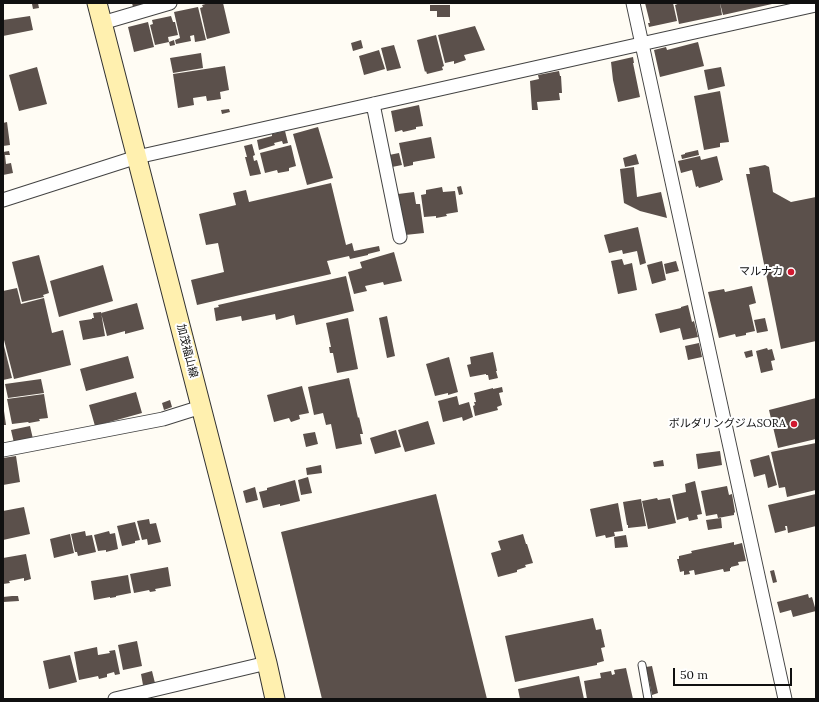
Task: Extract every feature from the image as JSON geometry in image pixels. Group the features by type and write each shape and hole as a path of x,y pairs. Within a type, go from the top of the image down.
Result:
{"main road":[{"name":"加茂福山線","path":"97,3 275,699"}],"street":[{"path":"102,23 170,3"},
{"path":"633,3 785,699"},
{"path":"3,200 137,157 816,5"},
{"path":"373,104 400,237"},
{"path":"3,450 164,419 201,407"},
{"path":"115,699 267,663"}],"lane":[{"path":"642,665 648,699"}],"building":[{"path":"38,3 39,8 33,9 32,4"},
{"path":"132,3 147,3 133,7"},
{"path":"209,3 223,3 230,33 207,39 200,8 203,7 202,5"},
{"path":"645,3 673,3 677,21 649,27 648,23 650,23"},
{"path":"680,3 720,3 722,15 679,24 675,5"},
{"path":"720,3 772,3 772,4 723,15"},
{"path":"430,5 450,5 450,17 437,17 437,11 430,11"},
{"path":"198,7 206,40 195,42 194,35 190,36 191,41 176,44 175,40 180,38 174,12"},
{"path":"30,16 33,30 3,36 3,20"},
{"path":"171,16 173,22 175,22 178,35 168,37 169,42 155,45 150,25 153,24 152,20"},
{"path":"148,22 154,47 134,52 128,27"},
{"path":"475,26 485,50 464,55 466,60 454,64 454,61 445,63 438,35"},
{"path":"436,35 444,66 442,67 443,70 427,74 426,71 425,72 417,40"},
{"path":"174,40 175,45 170,46 169,42"},
{"path":"361,40 363,48 353,51 351,43"},
{"path":"698,42 704,66 660,77 654,50 666,47 667,50"},
{"path":"394,45 401,68 387,71 381,48"},
{"path":"379,50 385,69 364,75 359,56"},
{"path":"201,53 203,68 173,73 170,58"},
{"path":"633,57 640,97 618,102 611,62"},
{"path":"225,66 229,90 220,92 221,99 207,101 206,96 193,98 194,105 178,108 173,74"},
{"path":"37,67 47,104 19,111 9,75"},
{"path":"721,67 725,86 708,90 704,70"},
{"path":"559,71 561,76 562,93 559,93 560,100 537,102 538,110 532,110 530,81 539,79 538,75"},
{"path":"720,91 729,142 720,143 720,147 704,150 694,96"},
{"path":"419,105 423,126 403,132 402,130 395,132 391,111"},
{"path":"229,109 230,112 222,114 221,110"},
{"path":"7,122 10,145 3,146 3,123"},
{"path":"318,127 333,178 307,185 293,134"},
{"path":"285,131 288,143 283,144 282,141 259,150 257,140"},
{"path":"431,137 435,158 413,162 413,165 404,167 399,143"},
{"path":"252,144 255,155 253,156 254,161 257,160 261,174 250,176 244,146"},
{"path":"291,145 296,166 289,168 289,171 278,173 277,170 265,173 260,153"},
{"path":"698,150 699,155 682,159 681,155"},
{"path":"9,151 10,155 5,155 6,164 11,163 13,173 3,175 3,152"},
{"path":"399,153 402,165 392,167 389,155"},
{"path":"636,154 639,164 625,167 623,158"},
{"path":"700,156 701,160 717,156 723,180 699,188 698,186 696,187 692,170 681,173 678,161"},
{"name":"マルナカ","path":"765,165 769,167 773,192 791,202 816,197 816,341 781,349 746,174 750,174 749,168"},
{"path":"634,167 637,197 661,192 667,218 640,211 624,203 620,169"},
{"path":"331,183 346,245 352,243 354,251 379,246 380,251 350,259 349,256 327,261 331,274 197,305 191,280 224,272 218,243 206,245 199,214 236,205 233,193 246,190 249,202"},
{"path":"461,186 463,194 459,195 457,187"},
{"path":"442,187 443,192 455,191 458,212 446,214 447,216 436,218 436,216 424,217 421,195 426,194 426,190"},
{"path":"414,192 416,204 420,204 424,233 405,235 398,194"},
{"path":"638,227 646,263 640,265 637,251 623,254 622,250 609,253 604,235"},
{"path":"394,252 402,281 384,285 383,282 365,286 367,291 354,294 348,272 362,268 360,262"},
{"path":"39,255 49,293 43,295 44,297 22,302 12,262"},
{"path":"622,259 624,265 632,263 637,290 618,294 611,261"},
{"path":"662,261 666,280 652,284 647,265"},
{"path":"676,261 679,271 666,274 664,264"},
{"path":"103,265 113,301 59,317 50,281"},
{"path":"346,276 354,311 296,325 294,315 276,320 275,314 242,321 241,316 216,321 214,308 219,307 218,305"},
{"path":"752,286 756,303 749,305 755,331 736,337 735,334 719,338 708,292 724,289 725,292"},
{"path":"17,288 21,304 44,298 52,333 63,330 71,365 14,379 3,336 3,291"},
{"path":"137,303 144,329 125,334 125,331 107,336 101,313"},
{"path":"688,305 692,322 694,321 698,337 683,340 680,328 660,333 655,314"},
{"path":"101,312 105,336 83,340 79,321 92,319 94,318 93,313"},
{"path":"387,316 395,356 387,358 379,318"},
{"path":"348,318 358,369 337,373 333,353 330,353 329,347 331,347 326,323"},
{"path":"765,318 768,331 757,333 754,320"},
{"path":"3,342 12,378 3,380"},
{"path":"699,343 702,357 688,360 685,346"},
{"path":"767,348 768,350 772,349 775,360 771,361 773,370 761,373 756,351"},
{"path":"752,350 753,356 746,358 744,352"},
{"path":"493,352 498,378 489,380 488,375 486,374 470,377 467,365 471,364 470,357"},
{"path":"128,356 134,378 86,391 80,369"},
{"path":"449,357 458,392 448,395 448,393 435,396 426,364"},
{"path":"349,378 363,434 360,434 362,444 336,449 331,424 326,425 323,413 314,415 308,387"},
{"path":"41,379 44,393 8,398 5,384"},
{"path":"302,386 309,413 299,415 300,419 291,422 289,418 274,422 267,395"},
{"path":"502,387 503,392 499,393 502,405 497,407 498,410 475,416 473,406 475,405 474,402 476,402 474,393"},
{"path":"136,392 142,413 95,426 89,405"},
{"path":"44,394 48,418 39,419 40,421 29,423 12,424 7,399"},
{"path":"457,396 459,405 469,402 473,417 463,421 462,417 443,422 438,401"},
{"name":"ボルダリングジムSORA","path":"816,398 816,439 778,448 769,410"},
{"path":"170,400 172,407 164,410 162,403"},
{"path":"4,411 6,425 3,425"},
{"path":"428,421 435,444 405,452 398,430"},
{"path":"30,426 33,439 14,443 11,430"},
{"path":"396,430 401,447 375,454 370,438"},
{"path":"315,432 318,444 306,447 303,434"},
{"path":"816,443 816,490 787,497 785,487 779,488 771,452"},
{"path":"720,451 722,465 698,469 696,454"},
{"path":"769,455 777,485 768,488 765,474 754,477 750,460"},
{"path":"16,456 20,482 3,485 3,458"},
{"path":"663,460 664,466 654,467 653,462"},
{"path":"321,465 322,473 307,475 306,468"},
{"path":"308,477 312,493 301,495 298,480"},
{"path":"295,480 300,501 263,508 259,492 267,490 267,488"},
{"path":"695,481 702,514 697,515 698,519 689,521 688,517 677,520 672,495 686,492 685,484"},
{"path":"727,486 729,495 732,494 735,512 734,515 718,518 717,514 706,516 701,491"},
{"path":"255,487 258,500 246,503 243,491"},
{"path":"436,494 487,699 322,699 281,532"},
{"path":"816,494 816,526 788,533 787,526 785,526 786,530 775,533 768,505"},
{"path":"657,498 658,500 670,498 676,523 648,529 642,501"},
{"path":"641,499 646,526 628,528 623,502"},
{"path":"618,503 623,531 614,532 615,536 606,538 605,535 596,537 590,509"},
{"path":"24,507 30,534 3,540 3,511"},
{"path":"721,518 722,528 708,530 706,520"},
{"path":"149,519 150,524 156,523 161,542 148,545 147,539 142,540 137,521"},
{"path":"135,522 140,540 135,541 135,543 122,546 117,526"},
{"path":"85,531 86,536 92,535 96,552 78,556 77,552 75,552 71,534"},
{"path":"109,531 110,534 115,533 118,549 106,552 106,550 98,551 94,535"},
{"path":"70,534 74,553 54,558 50,539"},
{"path":"523,534 533,563 525,565 526,567 517,570 517,572 498,577 491,553 501,550 498,541"},
{"path":"626,535 628,547 615,548 614,537"},
{"path":"734,542 734,545 742,543 746,561 738,562 739,565 731,567 730,571 724,572 723,569 695,575 694,570 689,571 690,574 684,575 684,571 680,572 677,559 679,559 679,556 692,553 691,551"},
{"path":"26,554 31,579 24,581 24,578 9,581 10,583 3,584 3,558"},
{"path":"168,567 171,586 155,589 156,591 150,592 149,590 134,593 130,574"},
{"path":"774,570 777,582 773,583 770,571"},
{"path":"128,575 131,593 94,600 91,581"},
{"path":"808,594 809,598 812,597 816,611 793,617 791,610 780,613 777,602"},
{"path":"18,596 19,601 3,602 3,597"},
{"path":"593,618 596,630 601,629 605,647 601,648 604,661 597,663 597,665 515,682 505,636"},
{"path":"137,641 142,666 123,670 118,645"},
{"path":"97,647 98,655 110,653 109,651 115,650 120,674 115,675 114,672 107,674 107,677 99,679 98,676 79,680 74,652"},
{"path":"70,655 77,682 49,689 43,661"},
{"path":"652,666 658,693 652,695 646,667"},
{"path":"626,668 633,699 587,699 584,681 601,678 600,673 611,671 612,675 615,674 614,670"},
{"path":"152,671 155,683 143,685 141,674"},
{"path":"579,676 584,699 520,699 518,689"}],"place":[{"name":"マルナカ","path":"791,272"},
{"name":"ボルダリングジムSORA","path":"794,424"}]}
